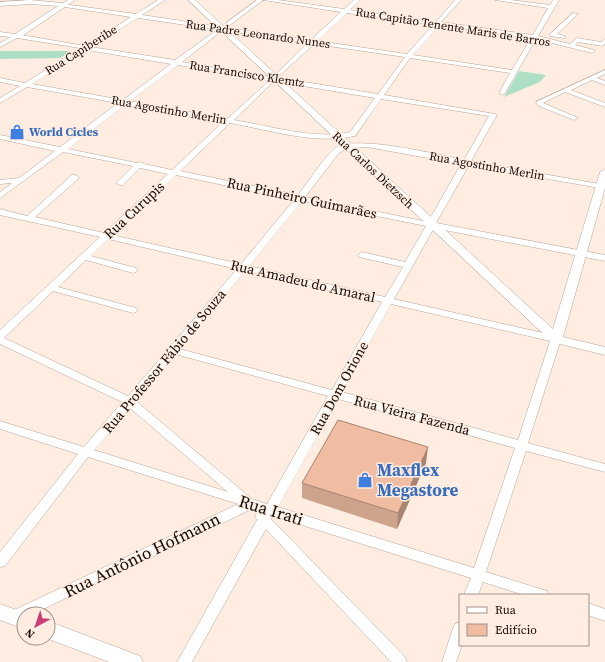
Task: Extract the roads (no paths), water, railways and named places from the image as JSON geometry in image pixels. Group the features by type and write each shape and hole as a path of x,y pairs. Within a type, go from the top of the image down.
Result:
{"main road":[{"path":"56,633 133,662"}],"street":[{"path":"0,45 72,0"},
{"name":"Rua Capiberibe","path":"0,101 84,47 162,0"},
{"name":"Rua Carlos Dietzsch","path":"191,0 431,225 556,339"},
{"path":"0,196 260,0"},
{"name":"Rua Capitão Tenente Maris de Barros","path":"266,0 534,37 592,51"},
{"name":"Rua Curupis","path":"0,336 357,0"},
{"path":"338,137 352,134 379,95 409,56 458,0"},
{"path":"498,0 552,7"},
{"path":"502,93 534,37 549,21 552,7 556,0"},
{"name":"Rua Padre Leonardo Nunes","path":"0,4 30,2 65,5 514,72"},
{"path":"575,14 552,35 596,44 602,44 605,41"},
{"path":"549,21 565,23"},
{"name":"Rua Francisco Klemtz","path":"0,34 379,95 493,115"},
{"path":"571,46 577,40"},
{"path":"574,118 540,105 538,102 605,72"},
{"path":"591,78 605,83"},
{"name":"Rua Agostinho Merlin","path":"0,80 318,137 338,137"},
{"path":"565,90 605,106"},
{"name":"Rua Dom Orione","path":"184,662 493,115"},
{"name":"Rua Pinheiro Guimarães","path":"0,137 175,171 431,225 605,258"},
{"name":"Rua Agostinho Merlin","path":"346,145 368,145 603,187"},
{"name":"Rua Professor Fábio de Souza","path":"0,562 86,452 243,268 336,151 346,145"},
{"path":"120,184 140,164"},
{"path":"471,594 491,541 556,339 581,253 603,187 605,172"},
{"path":"29,218 75,177"},
{"path":"0,182 21,180"},
{"name":"Rua Amadeu do Amaral","path":"0,212 605,351"},
{"path":"362,256 407,265"},
{"path":"84,257 133,270"},
{"path":"51,288 133,310"},
{"path":"0,340 129,401 250,504"},
{"name":"Rua Vieira Fazenda","path":"173,350 605,468"},
{"name":"Rua Irati","path":"0,425 250,504 267,515 478,575 539,594"},
{"name":"Rua Antônio Hofmann","path":"12,617 116,569 250,504"},
{"path":"267,515 400,662"},
{"path":"589,609 605,615"},
{"path":"449,662 459,631"}],"place":[{"name":"World Cicles","path":"17,132"},
{"name":"Maxflex Megastore","path":"365,480"}]}
